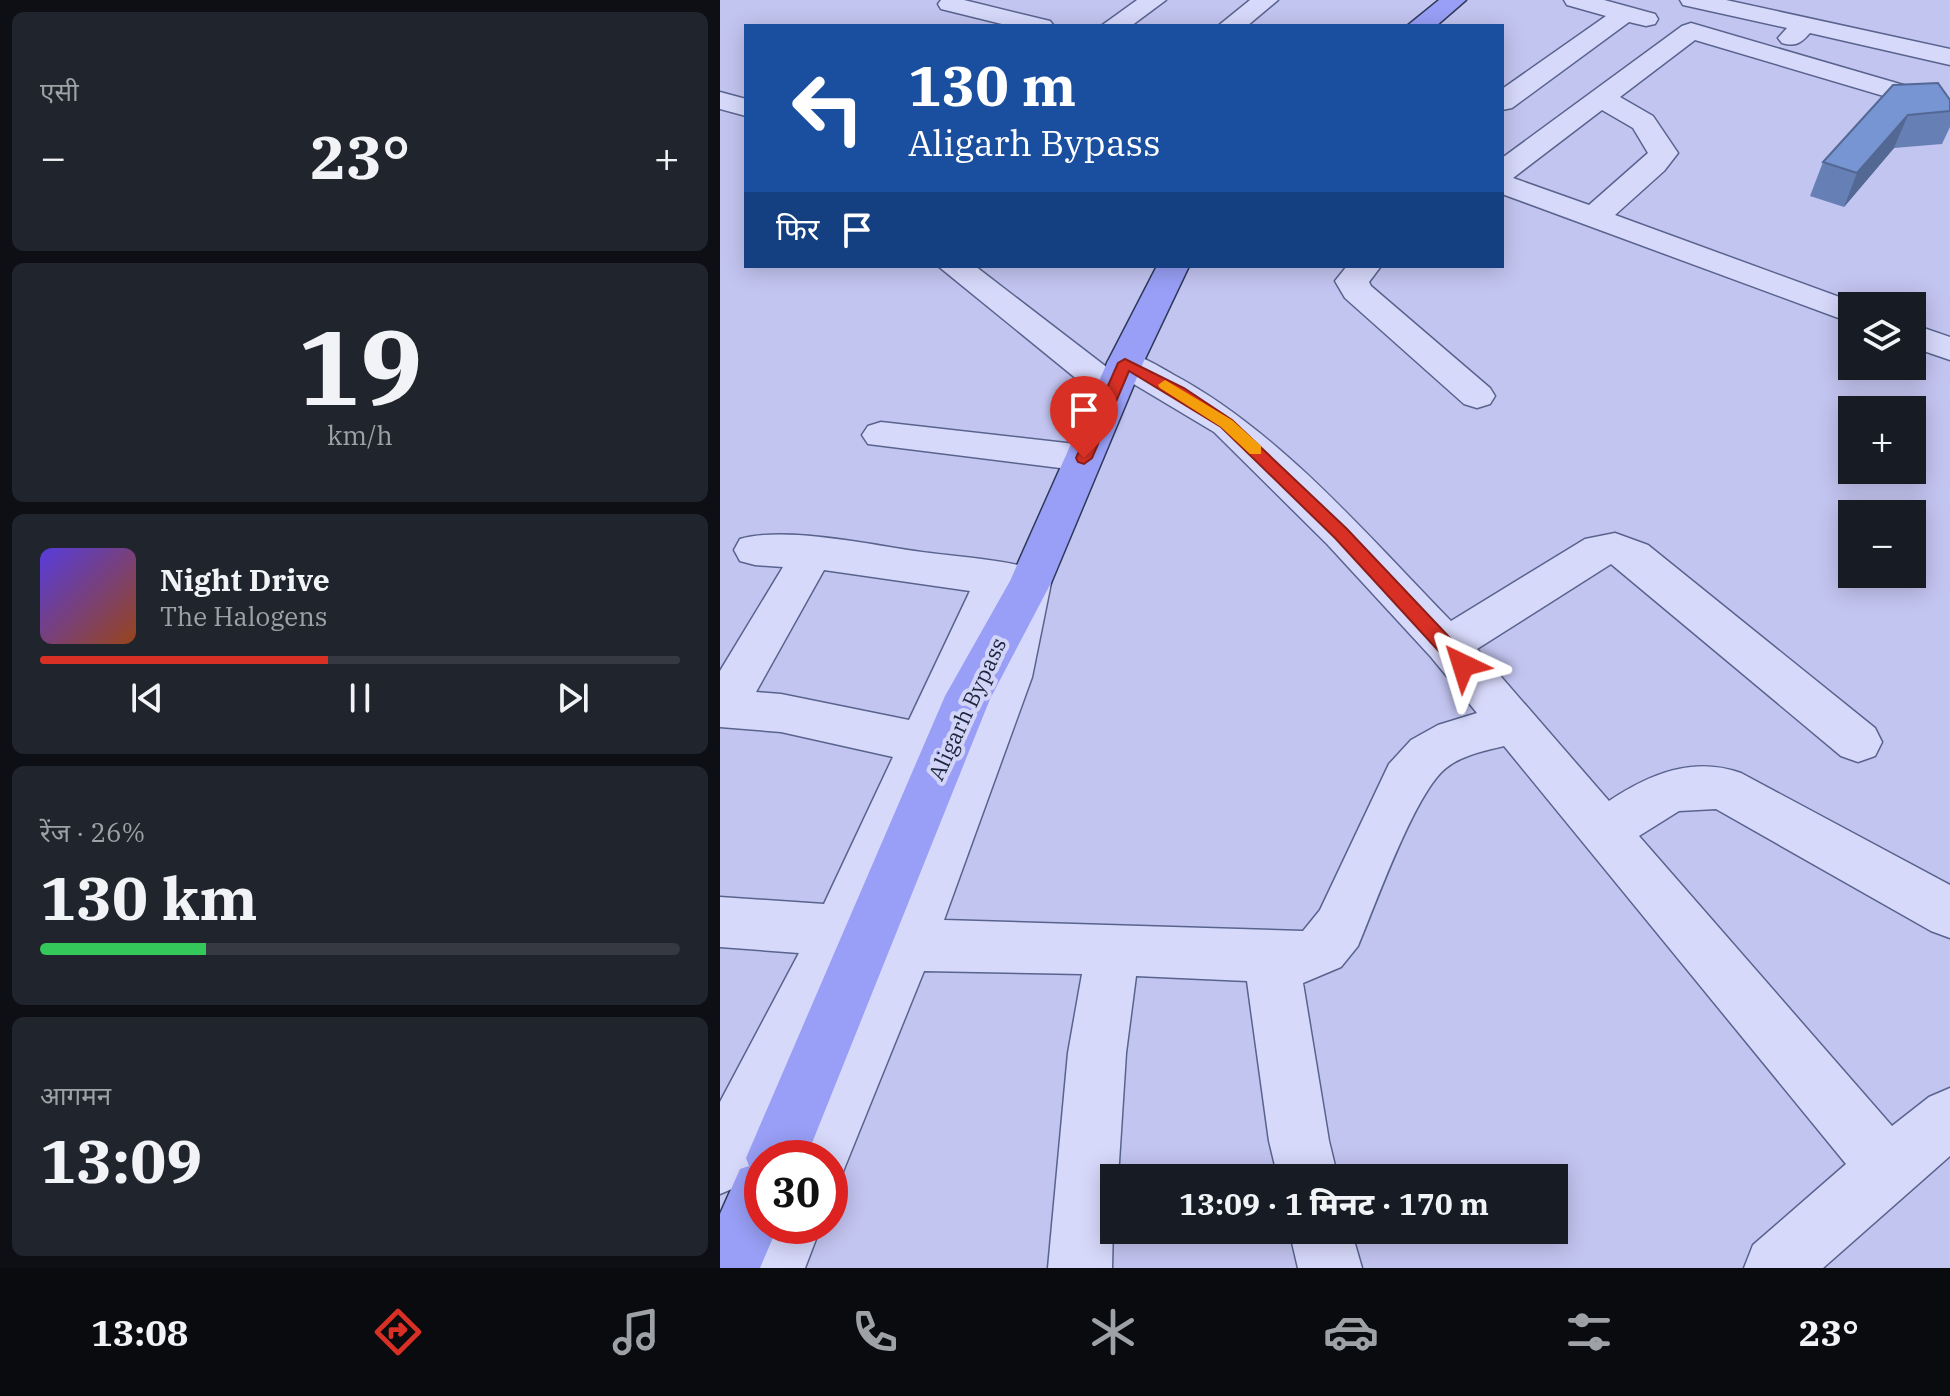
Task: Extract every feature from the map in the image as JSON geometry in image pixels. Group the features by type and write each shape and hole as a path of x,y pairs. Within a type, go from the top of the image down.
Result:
{"main road":[{"path":"1423,24 1454,0"},
{"name":"Aligarh Bypass","path":"783,1140 1013,580 1084,458 1172,268"},
{"path":"728,1268 744,1232"}],"street":[{"path":"959,0 950,4 1032,24"},
{"path":"1015,20 1047,0"},
{"path":"1117,24 1154,0"},
{"path":"1239,24 1266,0"},
{"path":"1576,0 1914,97"},
{"path":"1692,0 1798,31 1950,57"},
{"path":"1504,101 1626,13"},
{"path":"1504,171 1691,31"},
{"path":"1594,217 1654,165 1663,153 1643,122 1601,98"},
{"path":"720,100 744,107"},
{"path":"1504,185 1838,308"},
{"path":"957,268 1119,377 1178,392 1227,423 1341,533 1447,645 1888,1168"},
{"path":"1363,268 1352,281 1357,291 1477,396"},
{"path":"1926,340 1950,349"},
{"path":"881,435 1084,458"},
{"path":"1447,645 1600,550 1615,548 1633,556 1858,742"},
{"path":"755,550 813,553 1013,580"},
{"path":"813,553 722,708 781,713 921,743"},
{"path":"720,1164 839,930 921,743 1013,580"},
{"path":"827,1140 908,945 1009,677 1013,580"},
{"path":"908,945 1304,957 1322,949 1339,928 1406,779 1428,754 1455,739 1511,724"},
{"path":"1605,831 1682,786 1724,788 1950,913"},
{"path":"720,922 839,930"},
{"path":"1080,1268 1097,1053 1113,949"},
{"path":"1271,956 1305,1164"},
{"path":"1776,1268 1888,1168 1950,1118"},
{"path":"773,1268 783,1244"},
{"path":"1324,1244 1330,1268"}],"building":[{"path":"1938,83 1950,100 1950,111 1908,115 1857,173 1823,162 1893,85"}],"slow traffic":[{"path":"1165,385 1227,423 1255,450"}],"route":[{"path":"1084,458 1125,363 1227,423 1341,533 1463,665"}]}
